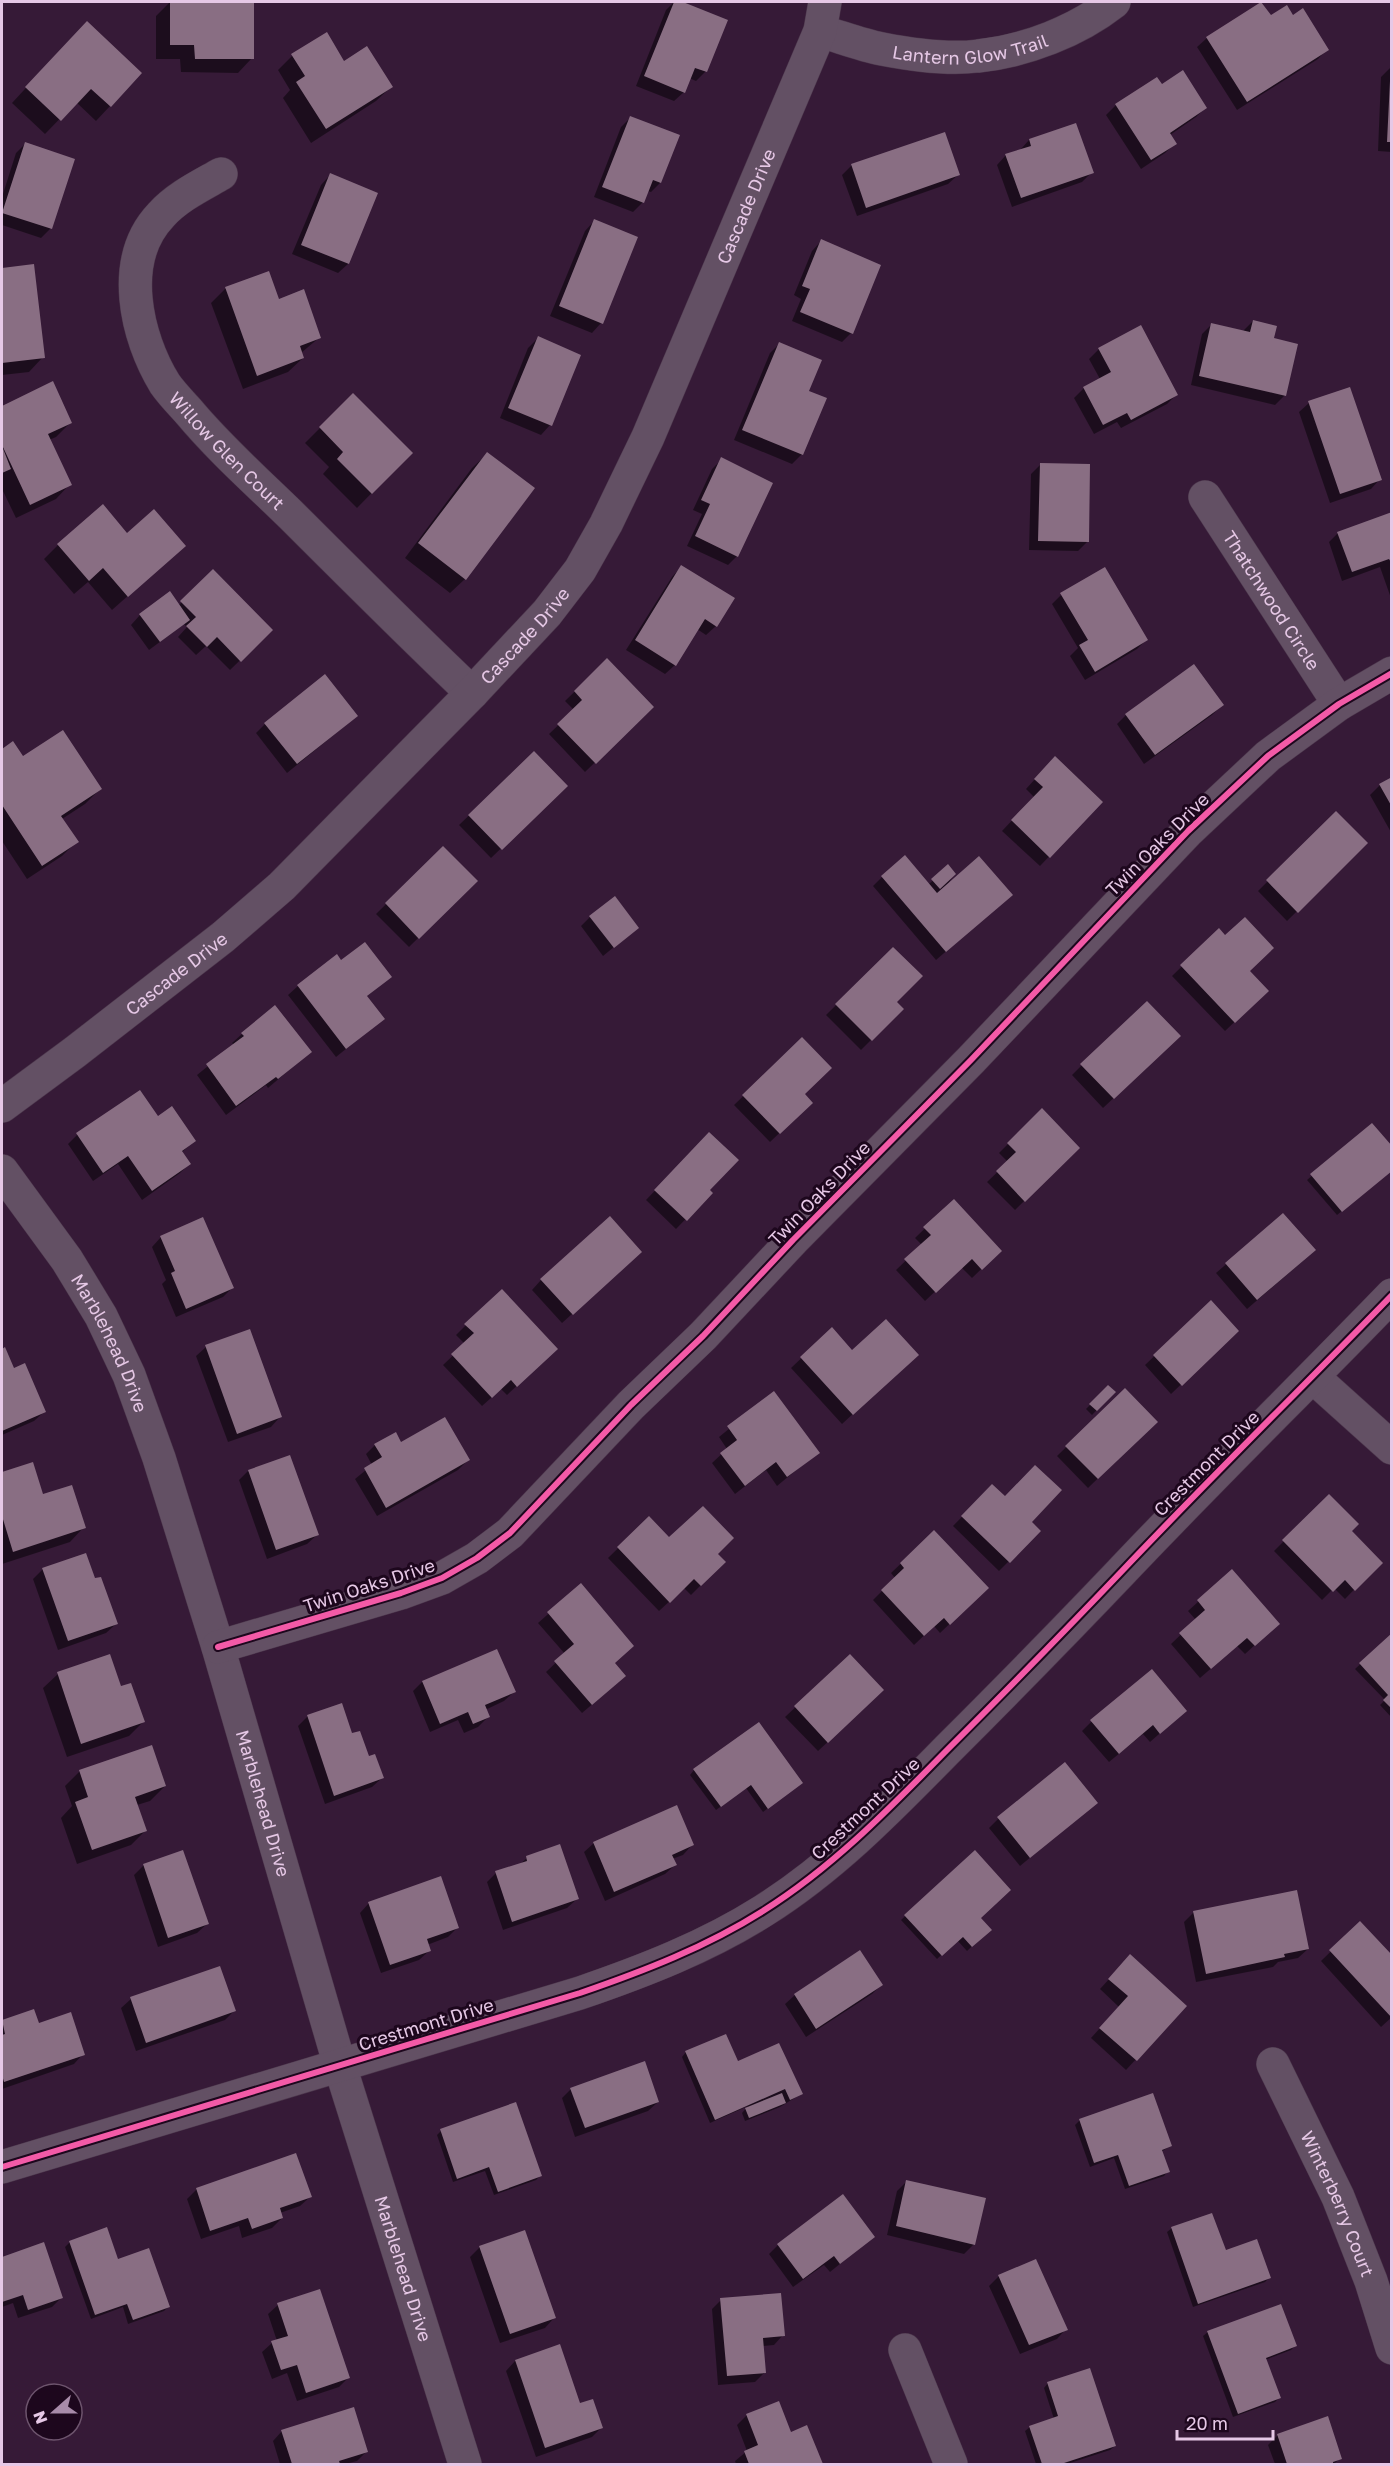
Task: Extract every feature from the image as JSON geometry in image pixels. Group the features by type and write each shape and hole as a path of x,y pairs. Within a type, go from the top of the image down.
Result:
{"street":[{"name":"Lantern Glow Trail","path":"822,16 880,49 928,56 977,57 1018,49 1060,33 1114,2"},
{"name":"Cascade Drive","path":"2,1106 214,944 273,893 472,693 547,613 580,570 606,524 648,437 822,16"},
{"name":"Willow Glen Court","path":"221,174 190,191 160,215 148,233 142,249 135,284 140,326 150,357 166,386 216,444 472,693"},
{"name":"Thatchwood Circle","path":"1205,497 1339,704"},
{"name":"Twin Oaks Drive","path":"218,1647 400,1593 442,1578 477,1558 510,1533 632,1405 703,1336 793,1240 971,1060 1188,831 1268,756 1339,704 1392,673"},
{"name":"Marblehead Drive","path":"2,1171 68,1260 101,1316 129,1376 159,1458 218,1647 340,2066 465,2464"},
{"name":"Crestmont Drive","path":"2,2167 340,2066 641,1972 714,1938 762,1912 816,1875 865,1833 1392,1295"},
{"path":"1313,1377 1392,1448"},
{"name":"Winterberry Court","path":"1273,2064 1338,2197 1371,2282 1392,2348"},
{"path":"905,2350 951,2464"}],"building":[{"path":"170,2 254,2 254,59 195,59 194,45 170,45"},
{"path":"674,2 683,2 728,20 707,72 695,68 685,93 644,76"},
{"path":"1261,2 1271,15 1287,5 1293,15 1303,8 1329,50 1247,102 1206,37"},
{"path":"87,21 142,73 111,107 91,89 61,121 25,87"},
{"path":"327,32 344,61 367,46 393,87 326,129 296,82 305,76 291,54"},
{"path":"1183,70 1207,108 1170,133 1177,144 1151,160 1115,104 1157,77 1162,84"},
{"path":"1390,81 1392,81 1392,142 1387,142"},
{"path":"630,116 680,135 661,183 653,180 644,203 602,187"},
{"path":"1076,123 1094,173 1021,198 1005,154 1031,146 1029,139"},
{"path":"945,132 960,175 866,208 851,164"},
{"path":"25,142 75,159 52,229 2,213"},
{"path":"330,173 378,193 349,264 301,245"},
{"path":"594,219 638,237 603,324 559,306"},
{"path":"821,239 881,265 853,334 800,312 810,289 802,286"},
{"path":"34,264 45,358 2,363 2,268"},
{"path":"269,271 279,299 304,289 321,338 300,346 304,358 257,376 225,287"},
{"path":"1253,320 1277,326 1274,338 1298,344 1286,396 1199,376 1211,323 1250,332"},
{"path":"1141,325 1178,395 1131,420 1127,413 1103,425 1083,387 1111,372 1098,348"},
{"path":"538,336 581,355 552,426 508,408"},
{"path":"779,342 822,360 809,391 827,398 803,455 742,430"},
{"path":"53,381 72,423 48,434 72,485 30,505 2,445 2,406"},
{"path":"1350,387 1382,480 1340,494 1308,401"},
{"path":"353,393 413,453 372,494 337,459 343,452 319,427"},
{"path":"2,446 11,469 2,473"},
{"path":"487,452 535,488 466,580 418,543"},
{"path":"721,457 773,483 738,557 695,536 710,504 701,500"},
{"path":"1040,463 1090,464 1089,542 1038,541"},
{"path":"103,504 127,533 154,509 186,546 128,597 103,568 89,581 57,544"},
{"path":"1392,512 1392,564 1389,559 1352,572 1337,532"},
{"path":"681,565 735,598 717,627 705,619 676,666 635,640"},
{"path":"1105,567 1148,640 1095,672 1079,645 1088,640 1060,593"},
{"path":"213,569 273,630 241,662 217,637 207,647 186,626 196,617 180,601"},
{"path":"170,591 190,620 160,642 139,614"},
{"path":"607,658 654,707 596,764 557,724 582,700 574,691"},
{"path":"1194,664 1224,705 1155,755 1125,714"},
{"path":"325,674 358,716 297,764 264,723"},
{"path":"63,730 102,789 61,816 79,842 42,866 2,805 2,749 13,741 23,756"},
{"path":"534,751 568,786 502,850 468,815"},
{"path":"1055,756 1103,802 1050,858 1011,820 1043,787 1034,779"},
{"path":"1392,777 1392,807 1379,784"},
{"path":"1336,811 1368,843 1298,913 1266,880"},
{"path":"443,846 478,881 419,939 385,903"},
{"path":"905,855 937,893 979,856 1013,895 946,952 881,876"},
{"path":"948,864 956,874 940,889 931,879"},
{"path":"615,896 639,928 614,948 589,916"},
{"path":"1245,917 1274,948 1250,971 1269,991 1235,1023 1180,965 1219,928 1225,935"},
{"path":"365,942 392,977 367,996 385,1019 346,1049 297,985 337,954 341,960"},
{"path":"893,947 923,976 897,1002 904,1009 872,1041 835,1004"},
{"path":"1147,1001 1181,1036 1114,1099 1080,1064"},
{"path":"275,1005 312,1052 278,1079 276,1077 236,1106 206,1064 244,1036 241,1033"},
{"path":"802,1037 832,1068 805,1094 813,1103 780,1134 742,1095"},
{"path":"140,1090 158,1116 172,1106 196,1141 182,1151 191,1164 152,1191 128,1156 103,1173 76,1133"},
{"path":"1042,1108 1080,1148 1025,1202 996,1171 1016,1152 1007,1143"},
{"path":"1372,1123 1392,1146 1392,1171 1342,1212 1310,1174"},
{"path":"709,1132 739,1160 710,1190 713,1193 687,1221 654,1190"},
{"path":"954,1199 1002,1251 982,1270 972,1259 936,1293 904,1259 931,1235 923,1227"},
{"path":"1283,1213 1316,1250 1257,1300 1225,1263"},
{"path":"610,1216 642,1252 573,1315 540,1279"},
{"path":"203,1217 234,1288 186,1309 171,1273 175,1271 160,1236"},
{"path":"502,1289 558,1349 517,1387 511,1380 492,1398 451,1354 474,1333 464,1324"},
{"path":"1211,1300 1239,1331 1182,1386 1153,1355"},
{"path":"886,1319 919,1355 853,1415 800,1357 832,1327 852,1350"},
{"path":"250,1329 282,1417 237,1434 205,1345"},
{"path":"5,1347 14,1368 25,1363 46,1412 2,1431 2,1349"},
{"path":"1108,1385 1116,1392 1097,1411 1089,1404"},
{"path":"1125,1388 1158,1422 1098,1479 1065,1446"},
{"path":"774,1391 820,1453 787,1477 776,1462 745,1486 720,1453 737,1440 727,1426"},
{"path":"445,1417 470,1460 386,1508 364,1468 382,1457 374,1444 396,1432 401,1442"},
{"path":"290,1455 319,1535 276,1550 248,1470"},
{"path":"33,1462 43,1494 72,1485 86,1528 13,1552 2,1516 2,1472"},
{"path":"1035,1465 1062,1490 1032,1522 1041,1531 1010,1563 961,1516 992,1484 1005,1496"},
{"path":"1329,1494 1359,1524 1352,1531 1383,1563 1355,1591 1345,1580 1333,1592 1282,1540"},
{"path":"703,1506 734,1538 718,1554 726,1562 701,1586 694,1579 670,1603 617,1547 649,1516 669,1537"},
{"path":"934,1530 989,1588 950,1625 944,1618 924,1636 881,1590 904,1568 900,1563"},
{"path":"86,1553 95,1578 101,1577 118,1624 68,1641 42,1568"},
{"path":"1232,1569 1280,1624 1255,1646 1247,1638 1211,1669 1179,1633 1205,1610 1197,1600"},
{"path":"581,1583 634,1646 615,1663 626,1676 592,1705 554,1661 574,1644 547,1612"},
{"path":"1392,1633 1392,1709 1383,1700 1388,1695 1359,1663"},
{"path":"497,1649 516,1692 485,1705 490,1717 473,1724 468,1712 440,1724 422,1681"},
{"path":"110,1654 121,1686 131,1683 145,1722 81,1744 57,1672"},
{"path":"850,1654 884,1690 828,1743 794,1706"},
{"path":"1152,1669 1187,1711 1160,1734 1153,1725 1119,1754 1090,1720"},
{"path":"342,1703 352,1733 360,1731 369,1756 375,1754 384,1778 334,1796 307,1715"},
{"path":"759,1722 803,1783 768,1809 751,1785 721,1807 693,1769"},
{"path":"152,1745 166,1786 135,1797 147,1831 92,1850 75,1802 88,1797 79,1770"},
{"path":"1065,1762 1098,1803 1030,1858 997,1817"},
{"path":"677,1805 694,1845 672,1855 677,1865 614,1892 593,1842"},
{"path":"560,1844 579,1899 512,1922 495,1871 527,1861 526,1856"},
{"path":"183,1850 209,1924 168,1938 143,1864"},
{"path":"975,1850 1011,1890 981,1918 992,1930 972,1947 963,1937 942,1956 904,1915"},
{"path":"441,1876 459,1928 427,1939 431,1951 390,1965 368,1902"},
{"path":"1297,1890 1309,1949 1284,1954 1285,1957 1206,1974 1193,1911"},
{"path":"1360,1921 1392,1955 1392,2018 1329,1950"},
{"path":"860,1950 883,1985 816,2029 794,1994"},
{"path":"1130,1954 1187,2006 1137,2061 1099,2028 1128,1996 1108,1979"},
{"path":"220,1966 236,2011 146,2043 130,1997"},
{"path":"34,2009 39,2023 71,2012 85,2055 4,2082 2,2035 5,2034 2,2020"},
{"path":"726,2034 738,2061 779,2043 803,2094 790,2100 785,2089 715,2120 685,2051"},
{"path":"645,2061 659,2102 585,2128 570,2088"},
{"path":"782,2093 786,2103 749,2118 745,2108"},
{"path":"1153,2093 1172,2146 1162,2150 1170,2172 1129,2186 1118,2155 1094,2163 1079,2119"},
{"path":"516,2102 542,2176 498,2192 489,2167 457,2179 440,2129"},
{"path":"296,2153 312,2197 280,2208 283,2218 252,2229 248,2218 210,2231 196,2188"},
{"path":"906,2180 986,2198 975,2245 896,2226"},
{"path":"843,2194 875,2237 840,2264 834,2256 803,2279 777,2244"},
{"path":"1212,2213 1226,2250 1257,2239 1271,2278 1198,2304 1171,2227"},
{"path":"107,2227 118,2259 149,2248 170,2307 133,2320 127,2304 95,2315 69,2241"},
{"path":"525,2230 556,2318 510,2334 479,2246"},
{"path":"44,2242 63,2298 28,2310 23,2295 2,2302 2,2257"},
{"path":"1036,2259 1068,2330 1029,2345 998,2275"},
{"path":"320,2289 350,2378 306,2393 297,2365 281,2370 271,2341 288,2336 277,2303"},
{"path":"781,2293 785,2336 763,2338 766,2373 727,2376 720,2298"},
{"path":"1281,2304 1297,2346 1266,2358 1281,2398 1238,2414 1207,2331"},
{"path":"560,2344 580,2403 593,2399 603,2428 545,2448 515,2360"},
{"path":"1090,2368 1116,2446 1061,2464 1042,2464 1029,2426 1058,2416 1047,2382"},
{"path":"779,2401 791,2432 807,2425 823,2464 749,2464 744,2451 758,2445 746,2414"},
{"path":"354,2407 368,2452 339,2461 340,2464 292,2464 281,2430"},
{"path":"1328,2416 1342,2459 1333,2464 1287,2464 1277,2434"}],"cycle path":[{"path":"218,1647 401,1593 442,1578 477,1558 510,1533 631,1405 703,1336 793,1240 971,1060 1188,831 1268,756 1339,704 1392,673"},
{"path":"2,2167 580,1993 674,1957 719,1936 763,1911 813,1876 904,1794 1392,1295"}]}
